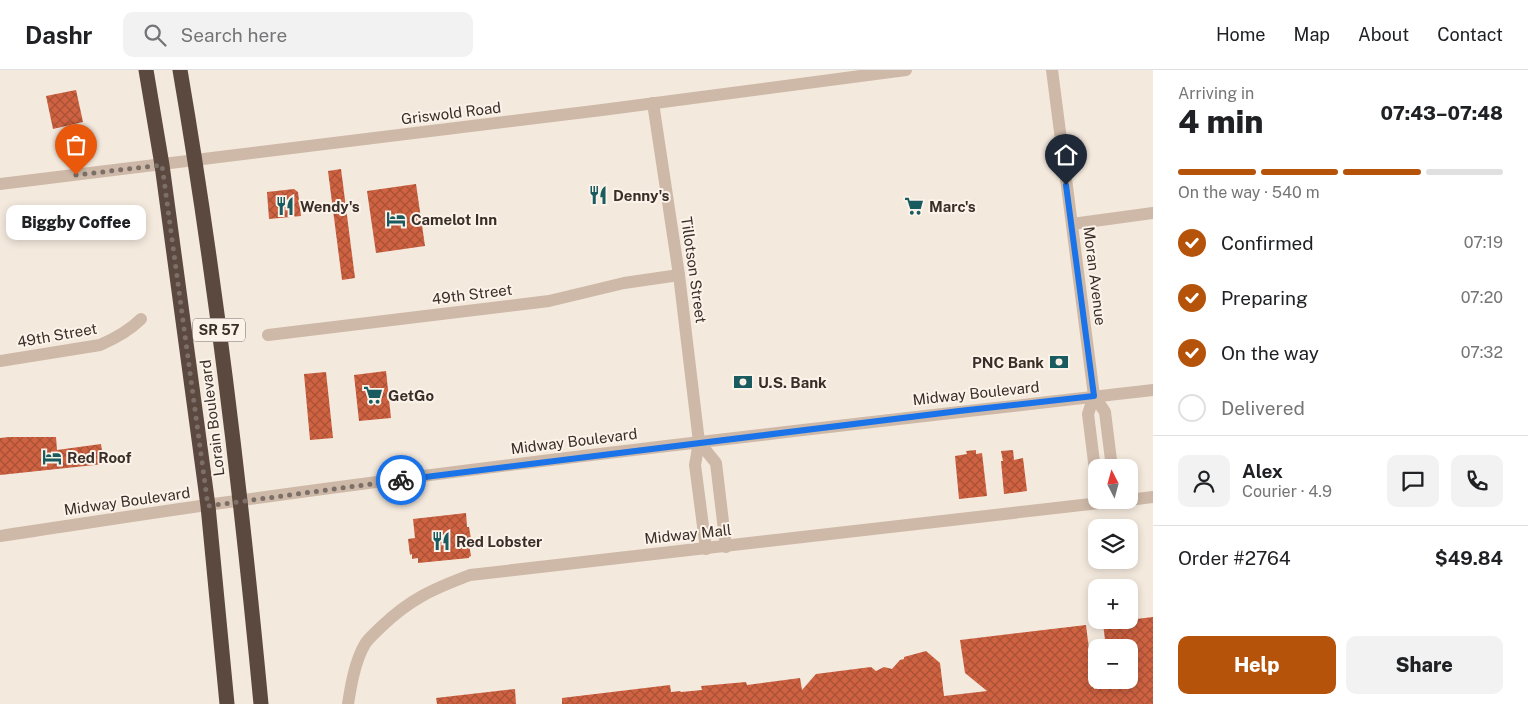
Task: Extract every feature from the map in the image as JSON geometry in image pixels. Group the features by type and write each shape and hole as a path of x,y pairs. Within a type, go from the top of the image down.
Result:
{"highway":[{"name":"Lorain Boulevard","path":"146,70 162,165 208,506 226,704"},
{"name":"Lorain Boulevard","path":"180,70 219,328 240,500 261,704"}],"street":[{"name":"Griswold Road","path":"0,184 653,104 906,70"},
{"name":"Moran Avenue","path":"1052,70 1094,396 1088,414 1094,459"},
{"name":"Tillotson Street","path":"653,104 679,275 699,442 694,465 706,549"},
{"path":"1072,224 1153,213"},
{"name":"49th Street","path":"268,336 550,300 624,283 679,275"},
{"name":"49th Street","path":"0,361 100,345 115,339 141,319"},
{"name":"Midway Boulevard","path":"0,536 240,500 699,442 1153,390"},
{"name":"Moran Avenue","path":"1094,396 1105,412 1111,459"},
{"path":"699,442 716,463 726,546"},
{"path":"1138,498 1153,497"},
{"name":"Midway Mall","path":"348,704 358,661 368,640 399,610 438,587 470,575 1088,503"}],"building":[{"path":"76,90 83,122 53,129 46,96"},
{"path":"341,169 355,278 342,280 328,171"},
{"name":"Camelot Inn","path":"416,184 425,246 376,253 367,191"},
{"path":"294,189 298,192 301,216 269,219 267,192"},
{"path":"386,371 391,418 359,421 354,375"},
{"path":"326,372 333,438 310,440 304,374"},
{"name":"Red Roof","path":"56,437 57,450 101,444 104,464 0,475 0,438"},
{"path":"976,450 976,454 982,453 987,496 959,499 955,456 967,454 966,451"},
{"path":"1013,450 1014,460 1023,458 1027,491 1004,494 1001,451"},
{"path":"466,513 467,527 469,527 471,539 468,539 471,556 469,558 418,563 418,558 412,559 408,539 415,538 413,519"},
{"path":"1153,617 1153,704 562,704 562,698 670,685 671,692 681,692 702,690 701,686 746,682 747,685 800,678 802,690 816,674 871,667 876,671 884,667 892,669 904,657 926,651 940,663 944,696 987,691 965,673 960,640 1086,625 1088,689 1138,689 1138,639 1105,639 1104,629 1138,629 1138,619"},
{"path":"515,689 516,704 437,704 436,698"}],"way so far":[{"path":"76,175 162,165 208,506 240,500 401,480"}],"place":[{"name":"Biggby Coffee","path":"76,175"},
{"name":"Denny's","path":"598,195"},
{"name":"Wendy's","path":"285,206"},
{"name":"Marc's","path":"914,206"},
{"name":"Camelot Inn","path":"396,219"},
{"name":"PNC Bank","path":"1059,362"},
{"name":"U.S. Bank","path":"743,382"},
{"name":"GetGo","path":"373,395"},
{"name":"Red Roof","path":"52,457"},
{"name":"Red Lobster","path":"441,541"}],"route":[{"path":"401,480 582,456 1094,396 1066,185"}]}
